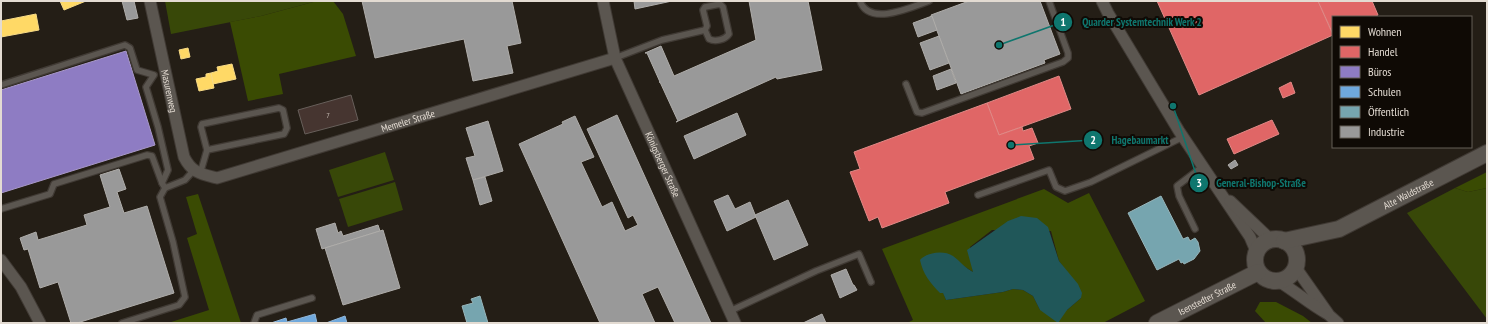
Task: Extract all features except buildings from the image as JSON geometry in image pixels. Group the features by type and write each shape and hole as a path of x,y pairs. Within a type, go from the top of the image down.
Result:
{"street":[{"name":"Masurenweg","path":"150,1 184,157 190,168 197,172"},
{"name":"Königsberger Straße","path":"603,1 615,58 735,323"},
{"path":"1102,1 1183,137 1250,237 1256,251"},
{"name":"Memeler Straße","path":"197,172 217,178 615,58"},
{"name":"Alte Waldstraße","path":"1278,240 1329,233 1339,229 1487,153"},
{"path":"1216,188 1278,240 1294,248 1296,261 1329,314 1338,323"},
{"name":"Alte Waldstraße","path":"1296,261 1329,233"},
{"path":"1278,240 1260,246 1256,251 1254,262 1258,272 1268,280 1280,282 1294,290 1310,305 1329,314"},
{"path":"1,260 21,287 40,323"},
{"path":"1280,282 1290,277 1296,261"},
{"name":"Isenstedter Straße","path":"1157,323 1258,272"}],"lane":[{"path":"860,1 867,10 882,14 893,14 929,1"},
{"path":"906,84 917,112 922,113 1063,62 1068,58 1068,53 1049,1"},
{"path":"720,4 723,7 730,34 726,38 713,41 709,39 705,30 707,26 703,10 705,7 720,4"},
{"path":"615,58 662,40 705,30"},
{"path":"1,85 125,45 130,48 137,70 154,75 166,73"},
{"path":"122,323 179,305 185,297 160,197 168,170 158,127 146,87 154,75"},
{"path":"163,186 185,180 197,172 207,150 201,127 202,124 279,108 283,110 287,128 284,134 207,150"},
{"path":"978,195 1049,170 1056,187 1065,191 1091,182 1183,137"},
{"path":"1,209 50,194 54,184 146,154 152,156 163,186"},
{"path":"1195,229 1179,196 1177,186 1202,167"},
{"path":"730,311 816,271 859,254 871,282"},
{"path":"254,323 257,315 312,298"}],"green space":[{"path":"165,1 317,1 261,16 171,34"},
{"path":"317,1 333,1 343,14 356,56 279,74 283,94 248,101 230,22 261,16"},
{"path":"385,152 394,180 338,197 329,170"},
{"path":"1487,172 1487,188 1468,192 1455,188"},
{"path":"395,182 403,210 348,227 339,199"},
{"path":"1455,188 1468,192 1487,188 1487,319 1407,213"},
{"path":"1044,189 1068,203 1089,193 1145,301 1103,323 907,323 913,320 882,249","holes":["992,230 1051,231 1059,261 1070,276 1081,298 1067,310 1040,310 1033,296 1023,290 1013,289 1003,292 946,300 943,292 962,265 973,272 970,247"]},
{"path":"198,194 241,323 168,323 209,310 187,238 197,234 186,197"},
{"path":"1260,302 1276,302 1303,316 1312,323 1266,323 1255,311"}],"water":[{"path":"1021,216 1037,218 1048,227 1059,261 1078,284 1082,293 1081,298 1067,310 1058,323 1040,310 1033,296 1023,290 1013,289 1003,292 946,300 943,293 940,293 930,282 921,265 920,260 927,255 945,253 953,256 967,269 973,272 967,250 1008,221"}],"place":[{"name":"Quarder Systemtechnik Werk 2","path":"999,45"},
{"name":"General-Bishop-Straße","path":"1173,106"},
{"name":"Hagebaumarkt","path":"1011,145"}]}
